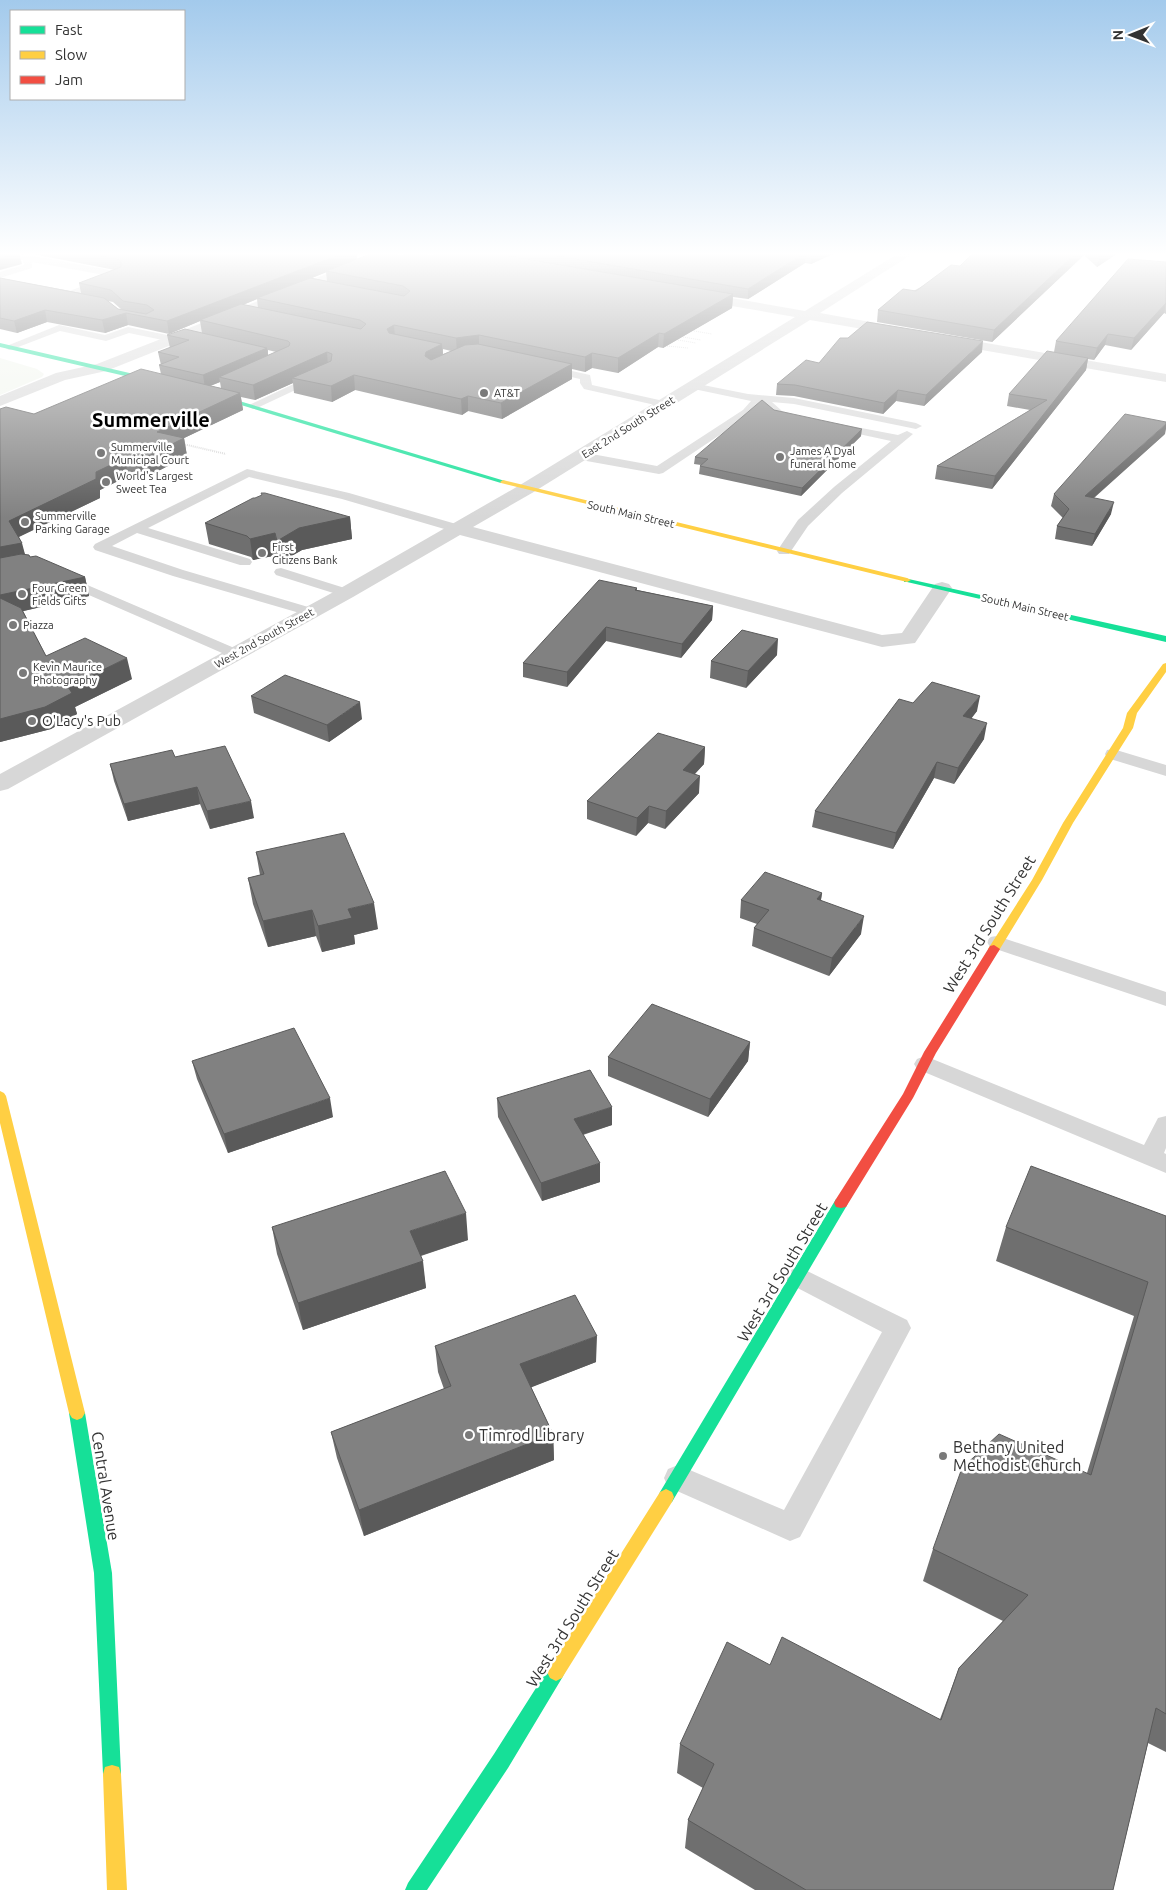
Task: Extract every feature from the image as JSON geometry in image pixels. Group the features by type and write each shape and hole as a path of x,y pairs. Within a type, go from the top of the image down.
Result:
{"street":[{"path":"0,415 82,381 101,368 164,341"},
{"name":"East 2nd South Street","path":"526,489 766,341"},
{"path":"957,341 1166,378"},
{"path":"4,346 179,387"},
{"path":"0,401 61,376 101,368"},
{"name":"South Main Street","path":"202,392 526,489 1166,639"},
{"name":"West 2nd South Street","path":"0,784 234,653 346,593 526,489"},
{"path":"458,529 882,641 908,639 942,588"},
{"name":"West 3rd South Street","path":"422,1887 678,1478 797,1276 909,1095 925,1064 997,942 1037,880 1068,823 1113,754 1128,728 1132,713 1166,666"},
{"name":"Central Avenue","path":"0,1096 78,1416 103,1573 117,1890"}],"lane":[{"path":"4,346 19,341"},
{"path":"537,367 586,378 585,383 588,387 664,404"},
{"path":"253,406 328,372"},
{"path":"202,392 224,386"},
{"path":"693,386 760,398 794,401 916,426 838,490 803,523 784,551"},
{"path":"760,398 778,412 815,422 900,439"},
{"path":"581,456 659,470 747,412 760,398"},
{"path":"310,612 100,548 247,473 345,496 458,529"},
{"path":"137,529 245,562"},
{"path":"178,573 216,553"},
{"path":"51,572 234,653"},
{"path":"280,572 346,593"},
{"path":"1113,754 1166,771"},
{"path":"997,942 1166,999"},
{"path":"925,1064 1158,1161 1166,1124"},
{"path":"678,1478 790,1527 898,1328 797,1276"}],"path":[{"path":"685,341 696,343"},
{"path":"667,346 688,348"},
{"path":"183,443 248,460 247,473"}],"shaded area":[{"path":"0,358 37,369 44,374 42,377 0,395"}],"building":[{"path":"186,341 238,341 267,348 203,375 159,365 179,357 158,352"},
{"path":"288,341 429,341 442,344 426,352 425,356 431,360 465,345 478,344 572,364 501,403 468,396 461,399 354,375 331,386 292,378 331,361 332,354 327,352 253,385 219,377 289,346"},
{"path":"509,341 646,341 618,358 592,353 585,357"},
{"path":"837,341 983,341 926,395 898,390 884,403 795,385 777,384 806,360 819,363"},
{"path":"1057,341 1102,341 1097,348"},
{"path":"1047,351 1088,358 995,476 937,466 1047,400 1009,394"},
{"path":"141,369 240,393 157,432 184,438 137,462 125,458 96,472 96,479 9,521 22,543 0,547 0,409 6,407 34,414"},
{"path":"762,400 774,410 862,429 802,488 700,466 708,459 695,457"},
{"path":"1125,414 1166,422 1166,424 1085,496 1114,502 1095,534 1057,526 1069,509 1054,494"},
{"path":"261,493 350,517 299,528 277,541 275,533 250,539 247,536 205,523 262,495"},
{"path":"21,554 29,555 30,557 36,556 85,577 0,595 0,558"},
{"path":"599,580 637,588 635,590 713,606 682,644 606,627 567,672 523,663"},
{"path":"0,598 21,608 46,656 85,638 127,658 68,687 72,693 45,707 0,719"},
{"path":"742,630 778,639 748,671 711,661"},
{"path":"285,675 360,702 327,725 251,696"},
{"path":"932,682 980,696 963,716 987,723 958,768 937,762 896,833 815,811 899,699 913,703"},
{"path":"658,733 705,747 683,770 700,776 666,811 649,806 637,818 587,801"},
{"path":"225,746 251,801 207,811 197,787 124,804 110,764 172,750 175,757"},
{"path":"344,833 374,903 348,909 352,918 318,926 312,910 263,921 248,878 264,874 256,852"},
{"path":"765,872 822,893 817,899 864,916 832,958 754,928 769,910 741,900"},
{"path":"652,1004 750,1042 710,1099 608,1057"},
{"path":"294,1028 330,1098 224,1134 192,1061"},
{"path":"590,1070 612,1107 574,1119 600,1163 541,1183 497,1098"},
{"path":"1031,1166 1166,1216 1166,1714 1156,1708 1113,1890 806,1890 688,1820 714,1764 680,1744 727,1642 770,1665 782,1637 941,1720 959,1668 1028,1595 933,1549 962,1468 999,1434 1091,1475 1148,1282 1006,1227"},
{"path":"445,1171 466,1213 410,1231 423,1261 298,1303 272,1227"},
{"name":"Timrod Library","path":"575,1295 597,1336 520,1364 553,1434 359,1510 331,1432 451,1386 435,1346"}],"traffic: fast":[{"path":"0,345 164,383"},
{"path":"206,393 503,482"},
{"path":"907,580 1166,639"},
{"path":"666,1497 841,1203"},
{"path":"77,1413 103,1573 112,1774"},
{"path":"415,1890 501,1761 556,1672"}],"traffic: slow":[{"path":"503,482 907,580"},
{"path":"994,949 1037,880 1068,823 1128,728 1132,713 1166,666"},
{"path":"0,1096 77,1413"},
{"path":"556,1672 666,1497"},
{"path":"112,1774 117,1890"}],"traffic: jam":[{"path":"841,1203 909,1095 930,1052 994,949"}],"place":[{"name":"AT&T","path":"484,393"},
{"name":"Summerville Municipal Court","path":"101,453"},
{"name":"James A Dyal funeral home","path":"780,457"},
{"name":"World's Largest Sweet Tea","path":"106,482"},
{"name":"Summerville Parking Garage","path":"25,522"},
{"name":"First Citizens Bank","path":"262,553"},
{"name":"Four Green Fields Gifts","path":"22,594"},
{"name":"Piazza","path":"13,625"},
{"name":"Kevin Maurice Photography","path":"23,673"},
{"name":"O'Lacy's Pub","path":"32,721"},
{"name":"Timrod Library","path":"469,1435"},
{"name":"Bethany United Methodist Church","path":"943,1456"}],"district":[{"name":"Summerville","path":"151,419"}]}
